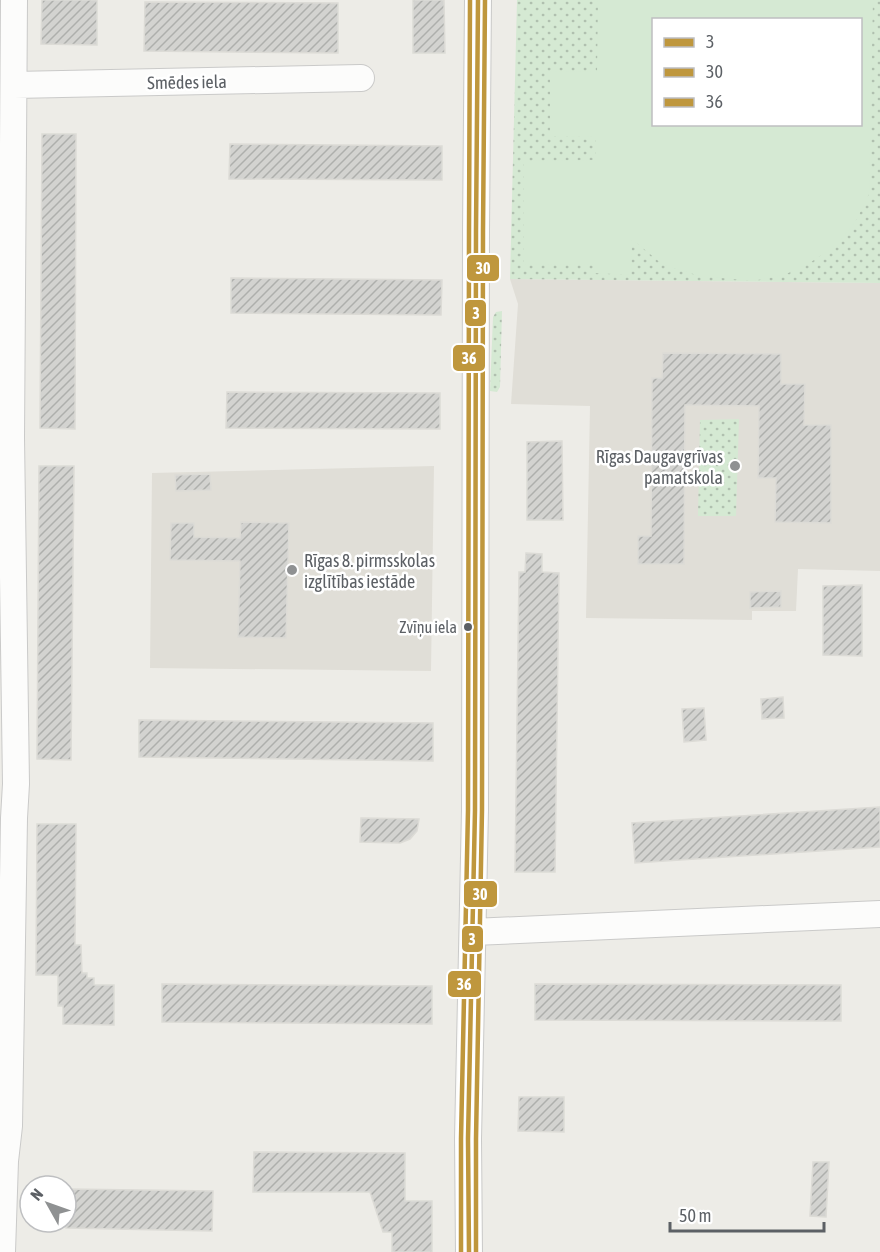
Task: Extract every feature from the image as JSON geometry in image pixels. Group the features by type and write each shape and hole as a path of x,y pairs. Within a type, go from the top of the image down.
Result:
{"street":[{"path":"2,1252 5,1161 9,1126 16,784 11,438 14,0"},
{"path":"469,1252 467,1149 473,932 478,0"},
{"name":"Smēdes iela","path":"14,85 361,78"},
{"path":"473,932 880,914"}],"shaded area":[{"name":"Rīgas Daugavgrīvas pamatskola","path":"510,279 880,283 880,571 798,569 796,611 752,611 752,620 586,618 590,406 511,404 518,304"},
{"name":"Rīgas 8. pirmsskolas izglītības iestāde","path":"434,466 431,671 150,668 152,473"}],"green space":[{"path":"517,0 880,0 880,283 510,279"},
{"path":"598,0 873,0 869,194 857,219 838,244 808,264 784,275 753,281 700,276 663,265 632,239 631,275 594,273 594,264 524,265 524,161 596,160 596,137 550,136 550,71 597,72"},
{"path":"502,311 500,387 497,392 490,391 493,317 496,312"},
{"path":"739,419 736,516 698,516 700,420"}],"building":[{"path":"42,0 97,0 97,45 41,44"},
{"path":"413,0 444,0 445,53 413,53"},
{"path":"145,2 338,3 338,53 144,51"},
{"path":"42,134 76,134 75,429 40,428"},
{"path":"230,144 442,146 442,180 229,179"},
{"path":"231,278 442,280 441,315 231,313"},
{"path":"663,353 781,354 781,384 805,384 804,425 831,425 831,523 775,522 776,478 758,478 759,406 685,405 684,564 638,564 638,536 651,536 652,378 662,378"},
{"path":"227,392 440,393 440,429 226,428"},
{"path":"562,441 563,520 527,520 527,442"},
{"path":"39,466 74,466 71,760 37,759"},
{"path":"210,474 211,490 176,491 175,475"},
{"path":"241,522 289,523 286,638 238,637 240,561 170,560 171,523 194,523 194,537 240,538"},
{"path":"526,553 542,554 542,572 559,573 555,872 515,872 519,572 525,572"},
{"path":"862,585 862,656 823,655 823,586"},
{"path":"781,591 781,607 750,608 750,592"},
{"path":"783,697 784,718 762,719 761,699"},
{"path":"704,708 706,740 684,742 682,709"},
{"path":"139,720 433,723 433,761 139,757"},
{"path":"880,807 880,847 635,863 632,823"},
{"path":"361,818 419,819 417,831 410,839 400,843 360,842"},
{"path":"37,824 76,824 75,945 81,945 82,973 87,973 87,978 94,978 94,985 114,985 114,1025 63,1024 63,1006 58,1006 58,975 36,975"},
{"path":"162,984 432,986 432,1024 162,1022"},
{"path":"535,984 841,985 841,1021 535,1020"},
{"path":"519,1097 564,1097 564,1132 518,1131"},
{"path":"254,1152 405,1153 405,1201 432,1201 432,1252 392,1252 392,1232 383,1232 370,1192 253,1192"},
{"path":"813,1162 829,1162 826,1217 810,1216"},
{"path":"78,1189 213,1191 212,1231 78,1228"}],"transit line":[{"name":"36","path":"461,1252 468,810 470,0"},
{"name":"3","path":"469,1252 468,1139 475,810 478,0"},
{"name":"30","path":"476,1252 482,810 485,0"}],"place":[{"name":"Rīgas Daugavgrīvas pamatskola","path":"735,466"},
{"name":"Rīgas 8. pirmsskolas izglītības iestāde","path":"292,570"},
{"name":"Zvīņu iela","path":"468,627"}]}
